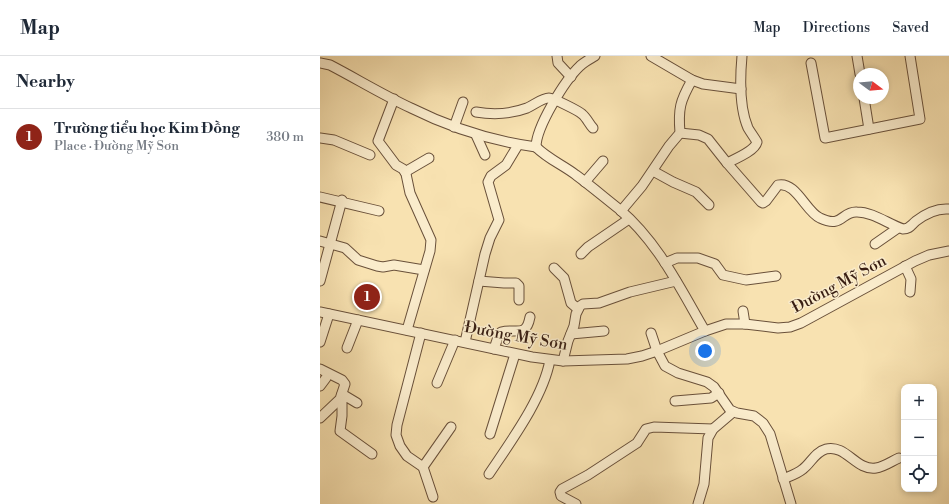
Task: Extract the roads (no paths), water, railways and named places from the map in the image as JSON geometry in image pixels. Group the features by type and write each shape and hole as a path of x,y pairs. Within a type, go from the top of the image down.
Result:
{"street":[{"path":"557,56 558,63 571,77"},
{"path":"536,147 540,128 556,99 579,67 595,56"},
{"path":"651,56 692,80 703,84 741,89"},
{"path":"727,163 743,155 757,144 746,121 741,89 742,56"},
{"path":"857,56 859,68"},
{"path":"811,63 825,138 920,119 910,56"},
{"path":"320,63 330,66 417,111 476,135 518,145 536,147 542,153 570,170 621,211 648,238 665,263 705,331"},
{"path":"621,211 653,171 669,146 680,133 681,100 692,80"},
{"path":"476,112 493,114 511,113 526,108 546,98 556,99 582,114 593,128"},
{"path":"394,100 378,141 396,165 405,172 410,193 431,240 430,251 407,330"},
{"path":"454,126 463,102"},
{"path":"865,104 869,129"},
{"path":"680,133 699,135 708,139 727,163 763,203 766,202 778,185 783,185 797,193 813,214 824,220 834,222 850,213 857,212 870,215 903,230 908,229 929,213 938,209 949,209"},
{"path":"476,135 485,155"},
{"path":"320,138 334,140 370,155"},
{"path":"465,342 490,238 498,220 488,185 489,179 506,165 518,145"},
{"path":"405,172 429,158"},
{"path":"585,182 603,161"},
{"path":"653,171 696,192 709,205"},
{"path":"320,197 379,211"},
{"path":"320,281 342,201"},
{"path":"581,254 588,247 629,219"},
{"path":"875,244 898,228"},
{"path":"320,242 345,248 358,260 372,265 382,267 394,265 424,270"},
{"name":"Đường Mỹ Sơn","path":"324,313 465,342 515,354 563,362 627,359 657,351 726,324 746,324 778,328 790,327 801,323 905,266 929,255 949,251"},
{"path":"665,263 677,258 698,258 715,264 723,275 746,280 776,276"},
{"path":"905,266 912,283 910,292"},
{"path":"554,268 564,278 571,303 578,310"},
{"path":"479,281 516,283 519,286 519,300"},
{"path":"563,362 578,310 583,304 599,303 630,292 676,281"},
{"path":"743,311 746,324"},
{"path":"320,342 324,313"},
{"path":"494,349 501,332 523,331 528,328 530,317"},
{"path":"347,348 358,320"},
{"path":"571,334 604,331"},
{"path":"421,333 396,431 402,450 423,467 433,497"},
{"path":"651,333 662,362 668,368 678,374 707,382 714,387 733,412 754,416 767,428 791,504"},
{"path":"437,383 455,340"},
{"path":"490,434 515,354"},
{"path":"489,474 520,426 540,390 548,372 550,360"},
{"path":"320,369 344,382 345,384 342,394 336,404 320,418"},
{"path":"320,386 326,378"},
{"path":"675,401 711,398 719,393"},
{"path":"342,394 357,403"},
{"path":"342,394 340,431 372,454"},
{"path":"698,504 704,484 707,442 713,429 733,412"},
{"path":"423,467 452,427"},
{"path":"576,504 561,496 560,492 562,489 588,475 637,444 646,429 654,427 713,429"},
{"path":"783,479 801,470 817,453 826,449 838,449 856,461 871,468 879,468 899,458"}],"place":[{"name":"Trường tiểu học Kim Đồng","path":"367,297"}]}
